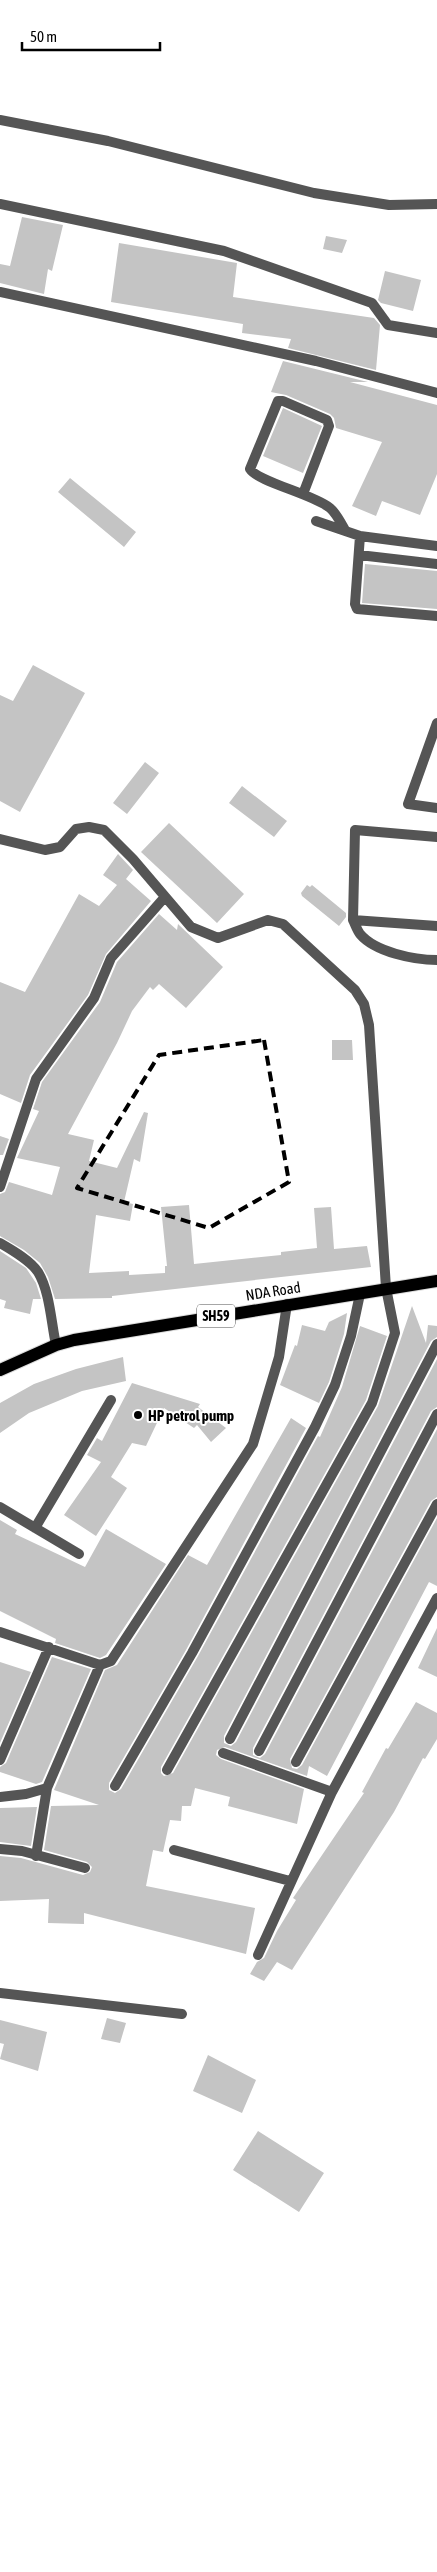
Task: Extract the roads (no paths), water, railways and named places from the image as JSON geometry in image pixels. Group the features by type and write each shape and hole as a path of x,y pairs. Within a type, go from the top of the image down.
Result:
{"main road":[{"name":"NDA Road","path":"0,1370 56,1345 287,1304 437,1281"}],"street":[{"path":"0,120 108,141 314,193 389,205 437,204"},
{"path":"0,204 224,251 372,303 388,325 437,333"},
{"path":"0,292 316,360 437,393"},
{"path":"303,494 329,426 327,420 283,401 278,401 250,469 256,475 303,494 330,508 345,530"},
{"path":"316,521 360,536 437,546"},
{"path":"360,536 355,604 357,609 437,616"},
{"path":"359,555 437,564"},
{"path":"437,724 408,804 437,808"},
{"path":"0,839 45,850 60,848 76,829 89,827 104,830 133,859 164,898 191,927 218,938 268,920 283,924 355,990 364,1004 370,1025 386,1288 395,1333 372,1403 167,1770"},
{"path":"437,837 355,830 352,920 360,934 384,950 424,960 437,960"},
{"path":"0,1187 36,1080 94,998 111,958 164,898"},
{"path":"352,920 437,926"},
{"path":"0,1243 15,1252 38,1271 46,1294 56,1345"},
{"path":"115,1786 196,1644 315,1427 335,1384 351,1336 360,1294"},
{"path":"0,1632 100,1665 111,1661 253,1444 279,1357 287,1304"},
{"path":"230,1738 437,1344"},
{"path":"36,1528 111,1400"},
{"path":"260,1751 437,1414"},
{"path":"296,1762 437,1504"},
{"path":"0,1507 79,1554"},
{"path":"258,1955 332,1792 437,1598"},
{"path":"0,1760 49,1647"},
{"path":"36,1856 47,1788 100,1665"},
{"path":"223,1753 332,1792"},
{"path":"0,1797 26,1794 47,1788"},
{"path":"0,1849 84,1868"},
{"path":"174,1850 290,1881"},
{"path":"0,1993 182,2014"}],"place":[{"name":"HP petrol pump","path":"138,1415"}]}
